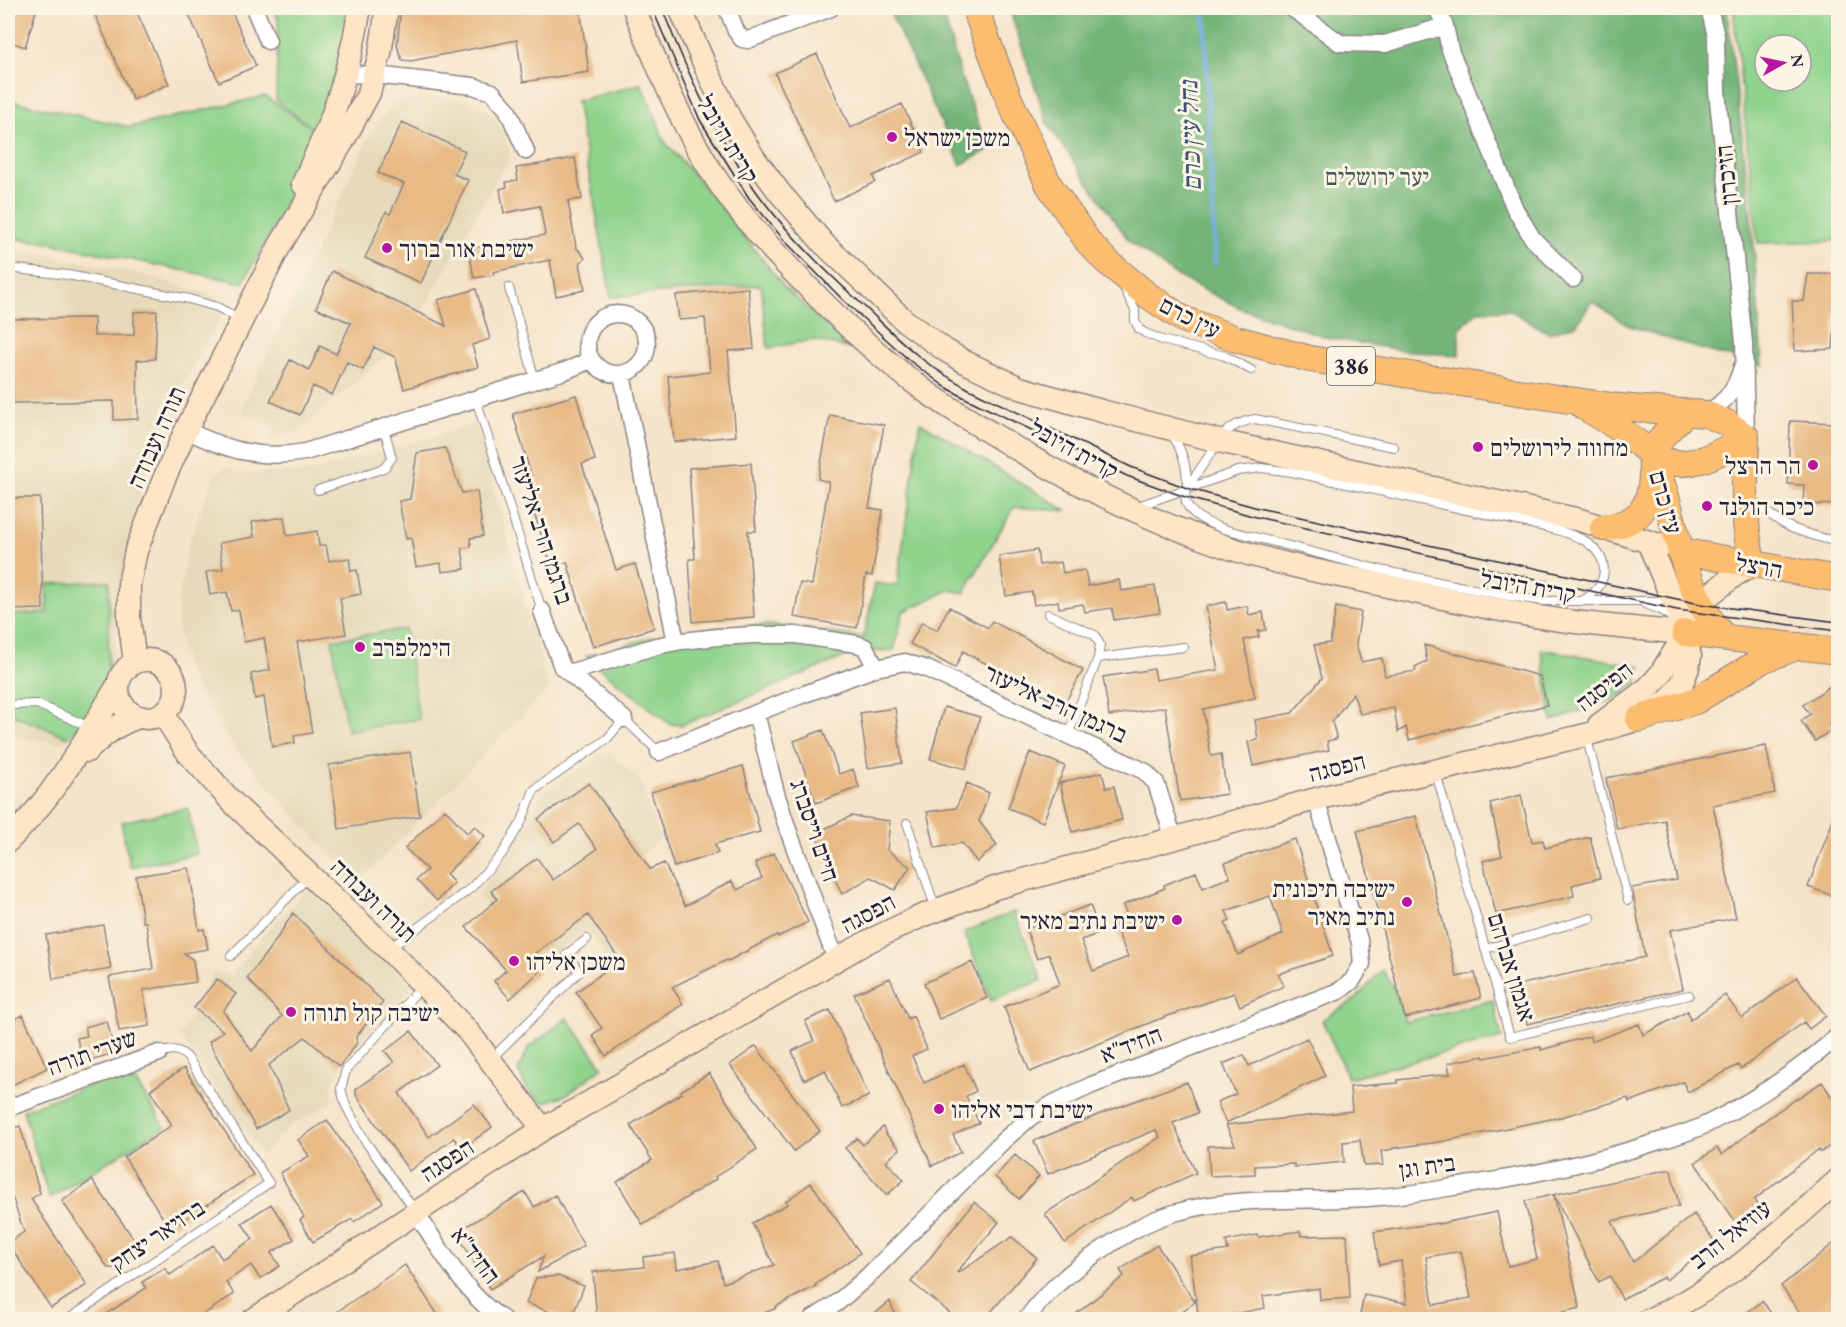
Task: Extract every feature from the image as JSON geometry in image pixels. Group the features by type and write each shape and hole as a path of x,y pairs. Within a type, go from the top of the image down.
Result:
{"main road":[{"name":"עין כרם","path":"975,8 1009,99 1049,185 1089,243 1140,302 1236,339 1310,359 1619,407 1696,413 1727,423 1746,437"},
{"name":"עין כרם","path":"1569,400 1596,413 1652,454 1680,551 1687,597 1724,637"},
{"path":"1603,528 1629,522 1643,510 1651,489 1652,454 1668,430 1696,413"},
{"path":"1652,454 1672,462 1688,462 1720,453 1746,437"},
{"name":"הזיכרון","path":"1746,437 1745,491 1748,542 1754,565"},
{"name":"הרצל","path":"1680,551 1839,579"},
{"path":"1685,633 1839,651"},
{"path":"1639,719 1695,702 1762,660 1799,646"}],"street":[{"path":"254,8 268,41"},
{"name":"תורה ועבודה","path":"279,247 334,113 346,74 360,8"},
{"name":"תורה ועבודה","path":"135,662 129,618 129,584 136,551 186,430 279,247 369,93 380,54 387,8"},
{"name":"קרית היובל","path":"634,8 667,86 692,137 719,182 770,249 876,352 925,391 1029,457 1127,508 1218,544 1257,556 1522,614 1685,633"},
{"name":"קרית היובל","path":"680,8 729,117 754,159 780,193 824,244 905,321 965,362 1020,388 1167,428 1556,515 1680,551"},
{"path":"726,8 736,31 742,39 748,40 831,8"},
{"path":"1292,8 1340,43 1385,44 1445,26"},
{"path":"1437,8 1445,26 1450,50 1515,209 1533,239 1573,279"},
{"name":"הזיכרון","path":"1709,8 1716,36 1717,91 1744,342 1746,437"},
{"path":"346,74 472,86 492,92 507,108 526,151"},
{"path":"625,315 634,319 641,326 647,345 645,355 632,371 612,374 602,371 591,360 586,346 587,337 597,321 606,316 625,315"},
{"name":"הזיכרון","path":"1696,413 1723,402 1735,387 1742,366 1744,342"},
{"path":"186,430 210,442 253,454 283,456 305,452 384,428 565,371 591,360"},
{"path":"622,374 676,642"},
{"path":"1648,542 1687,597"},
{"name":"הפיסגה","path":"1586,735 1648,688 1659,676 1685,633 1690,620 1687,597 1723,584 1754,565"},
{"name":"ברגמן הרב אליעזר","path":"542,611 562,667 624,719"},
{"name":"הפיסגה","path":"1586,735 1639,719 1662,706 1676,692 1682,684 1690,656 1685,633"},
{"path":"569,673 656,646 754,635 796,635 865,647 876,668"},
{"path":"8,840 35,813 66,771 126,668 135,662 144,660 163,664 175,680 176,690 174,700 164,714 153,718 138,717 127,711 121,703 118,685"},
{"name":"ברגמן הרב אליעזר","path":"659,752 756,712 876,668 904,662 927,669 1144,771 1156,783 1174,839"},
{"name":"חיים וייסברג","path":"756,712 773,782 788,830 836,960"},
{"name":"תורה ועבודה","path":"164,714 188,753 231,801 388,949 467,1030 543,1129"},
{"path":"66,771 108,732 138,717"},
{"name":"הפסגה","path":"253,1320 543,1129 867,942 936,910 995,888 1316,800 1586,735"},
{"name":"החיד\"א","path":"811,1320 837,1304 867,1277 1004,1140 1032,1116 1092,1085 1339,991 1352,981 1362,964 1360,943 1316,800"},
{"name":"בית וגן","path":"1026,1320 1036,1304 1059,1282 1105,1247 1140,1227 1173,1213 1211,1205 1368,1198 1453,1187 1553,1170 1629,1151 1706,1125 1779,1081 1814,1057 1839,1036"},
{"name":"שערי תורה","path":"8,1108 159,1053"},
{"name":"עוזיאל הרב","path":"1648,1320 1684,1302 1719,1280 1760,1249 1839,1180"},
{"name":"החיד\"א","path":"416,1213 479,1301 504,1320"}],"lane":[{"path":"8,268 68,275 189,299 217,307 242,320"},
{"path":"509,288 535,380"},
{"path":"1140,302 1134,317 1137,325 1148,335 1225,356 1251,370"},
{"name":"ברגמן הרב אליעזר","path":"476,399 542,611"},
{"path":"1187,488 1230,427 1245,420 1255,419 1394,447"},
{"path":"318,490 384,468 392,458 384,428"},
{"path":"1167,428 1177,442 1184,460 1187,488 1185,500 1190,509 1204,520 1224,529 1385,571 1543,601 1635,601 1687,597"},
{"path":"1127,508 1150,503 1238,471 1271,468 1563,532 1587,543 1599,554 1603,563 1602,584 1582,601"},
{"path":"1745,491 1766,512 1787,526 1839,542"},
{"path":"1635,601 1663,611 1674,619 1685,633"},
{"path":"1048,614 1095,636 1100,645 1098,658 1068,735"},
{"path":"1098,658 1184,647"},
{"path":"8,705 37,704 92,728"},
{"path":"388,949 471,888 502,854 521,823 534,790 607,739 624,719 659,752"},
{"path":"1586,735 1628,900"},
{"name":"אגמון אברהם","path":"1435,770 1510,1037 1689,995"},
{"path":"908,823 936,910"},
{"path":"231,956 310,876"},
{"path":"1485,949 1591,918"},
{"path":"491,1059 579,972 567,954 587,939"},
{"path":"416,1213 365,1141 346,1106 341,1089 346,1070 423,985"},
{"name":"ברויאר יצחק","path":"67,1320 269,1183 188,1058 181,1051 171,1050 159,1053"}],"shaded area":[{"name":"ישיבת אור ברוך","path":"419,97 441,97 471,102 485,109 495,117 505,134 511,155 405,341 295,433 272,440 273,427 241,411 370,134 391,106"},
{"path":"8,250 43,254 146,275 231,301 181,387 144,480 127,556 117,623 113,684 85,725 60,743 8,736"},
{"name":"הימלפרב","path":"476,424 549,688 359,882 252,768 221,729 200,695 185,664 178,630 178,599 189,542 214,475 224,468 243,473 309,472"},
{"path":"607,751 640,780 660,839 621,875 622,978 587,930 541,963 477,896 531,819 544,791"},
{"name":"ישיבה קול תורה","path":"310,888 413,987 365,1039 334,1079 332,1102 290,1126 262,1155 180,1036 214,971 231,976 268,929"}],"green space":[{"path":"273,8 350,8 344,52 319,133 272,230 243,283 46,242 8,238 8,100 130,127 265,96 315,130 276,100 278,19"},
{"path":"888,8 942,8 960,74 988,150 961,165"},
{"name":"יער ירושלים","path":"1009,8 1727,8 1753,233 1762,366 1627,325 1592,301 1576,325 1548,333 1510,310 1478,311 1459,329 1459,356 1401,350 1329,338 1240,308 1175,275 1129,241 1047,123"},
{"path":"1733,8 1838,8 1838,241 1758,243"},
{"path":"641,84 664,141 708,191 785,288 852,349 813,340 768,348 761,285 611,297 576,101"},
{"path":"920,422 1067,511 1014,507 964,593 949,590 903,612 894,650 854,653 682,725 670,724 586,656 649,638 706,629 770,625 864,637 875,583 897,586"},
{"path":"109,581 108,686 85,721 68,737 8,713 8,615 47,613 47,584"},
{"path":"405,629 419,719 347,731 332,640"},
{"path":"1541,649 1640,666 1637,682 1618,697 1552,721"},
{"path":"188,808 197,854 130,867 121,822"},
{"path":"1014,912 1042,980 991,1000 964,932"},
{"path":"1382,970 1394,987 1405,1022 1493,1000 1502,1038 1348,1078 1322,1020 1356,999"},
{"path":"567,1018 603,1067 566,1095 542,1103 527,1089 518,1071 529,1047"},
{"path":"129,1071 165,1127 49,1198 23,1110"}],"building":[{"path":"8,8 37,8 25,47 8,41"},
{"path":"92,8 135,8 169,84 133,100"},
{"path":"186,8 230,8 256,66 219,82"},
{"path":"401,8 580,8 589,72 523,82 517,40 411,61 402,60 397,46"},
{"path":"817,54 850,128 902,104 924,152 873,176 875,182 834,201 775,73"},
{"path":"402,122 465,151 454,174 468,180 421,283 365,258 386,212 390,214 404,184 378,173"},
{"path":"575,158 582,199 568,201 576,247 585,258 580,263 585,290 556,296 550,260 474,278 470,256 475,255 474,248 545,235 540,206 504,213 500,189 507,187 506,182 518,180 516,168"},
{"path":"332,271 446,326 438,300 476,289 490,339 472,345 478,367 404,389 395,357 374,347 363,370 347,362 332,395 313,386 300,415 270,401 290,360 309,370 320,346 336,354 351,323 316,308"},
{"path":"1808,274 1838,274 1833,349 1795,351 1792,301 1804,301"},
{"path":"748,288 754,349 728,351 736,436 674,442 668,376 710,372 705,318 679,320 676,295"},
{"path":"157,311 155,359 137,360 138,419 114,420 114,401 13,403 11,319 94,318 94,336 134,335 134,312"},
{"path":"576,395 595,460 582,464 616,570 635,564 654,628 593,647 567,562 552,567 531,504 539,502 513,414"},
{"path":"830,415 884,425 869,508 883,510 872,576 866,575 857,628 794,617 800,583 812,585 829,482 818,479"},
{"name":"הר הרצל","path":"1790,421 1835,423 1834,445 1839,445 1839,505 1803,504 1804,485 1788,484"},
{"path":"445,448 462,493 477,491 483,536 470,538 471,547 462,548 465,569 442,572 441,563 416,567 411,538 406,539 399,501 410,499 417,453"},
{"path":"751,463 756,531 748,531 754,617 693,622 689,559 695,559 689,468"},
{"path":"8,498 40,498 43,609 8,610"},
{"path":"284,517 287,536 317,531 319,546 326,545 329,561 349,558 351,571 357,570 361,594 340,598 346,634 297,642 312,733 294,736 295,743 272,747 264,697 255,699 251,674 270,670 264,638 244,642 239,610 231,611 227,592 210,595 206,572 223,569 219,543 254,537 252,522"},
{"path":"1037,550 1039,565 1061,562 1063,573 1085,570 1088,586 1119,580 1121,591 1155,586 1160,613 1114,620 1112,608 1085,612 1083,604 1059,608 1058,601 1034,605 1032,592 1006,596 999,556"},
{"path":"1226,602 1227,610 1247,606 1249,615 1263,612 1266,630 1258,631 1259,637 1244,640 1255,698 1203,709 1211,756 1221,754 1227,794 1180,801 1165,707 1109,716 1103,677 1154,669 1156,680 1218,670 1206,606"},
{"path":"949,607 988,628 992,621 1083,670 1063,706 963,651 955,668 910,644 922,622 937,630"},
{"path":"1336,607 1361,612 1356,644 1361,662 1382,658 1385,676 1416,671 1415,667 1427,661 1424,645 1540,676 1547,705 1409,740 1406,727 1398,732 1394,708 1360,714 1353,693 1332,722 1337,739 1327,741 1329,750 1253,766 1248,742 1258,740 1255,720 1292,713 1322,678 1314,645 1330,643"},
{"path":"1839,680 1839,718 1829,725 1832,730 1815,741 1801,721 1810,714 1803,705"},
{"path":"944,707 980,717 966,769 930,759"},
{"path":"895,708 902,763 868,768 860,713"},
{"path":"823,730 839,774 853,769 859,787 816,803 794,741"},
{"path":"1766,746 1775,793 1713,805 1736,918 1670,930 1683,989 1527,1024 1518,985 1645,957 1632,888 1677,880 1665,820 1617,829 1606,778"},
{"path":"410,752 420,816 339,829 329,765"},
{"path":"1030,752 1065,766 1043,822 1008,808"},
{"path":"743,766 760,832 715,844 718,853 674,867 651,792"},
{"path":"1102,772 1106,788 1114,786 1122,820 1072,832 1060,783"},
{"path":"589,783 650,869 664,863 685,906 732,881 737,890 762,878 755,863 774,853 808,922 672,987 683,1004 606,1056 592,1035 602,1028 576,992 620,960 588,915 527,959 539,972 510,999 494,981 506,970 466,927 497,899 491,891 537,858 553,880 597,849 579,824 554,842 538,819"},
{"path":"967,783 989,793 979,821 997,845 977,862 962,843 935,848 927,812 956,808"},
{"path":"1521,795 1532,842 1543,840 1545,848 1590,837 1600,878 1572,885 1574,896 1496,914 1483,861 1502,856 1490,803"},
{"path":"445,809 467,833 475,826 485,836 446,874 454,883 437,901 416,880 427,870 405,848"},
{"path":"1837,809 1839,809 1839,898 1808,887"},
{"path":"851,816 890,821 887,850 910,867 895,890 871,877 842,894 816,833"},
{"name":"ישיבה תיכונית נתיב מאיר","path":"1416,816 1457,977 1475,973 1481,998 1405,1018 1357,831"},
{"path":"1295,839 1333,956 1278,974 1284,986 1240,1006 1234,993 1154,1021 1030,1072 1004,1007 1060,984 1049,954 1037,959 1026,929 1090,905 1100,933 1081,940 1093,971 1128,957 1114,924 1128,918 1123,905 1165,888 1164,885 1196,872 1203,888 1230,877 1225,863","holes":["1270,896 1283,934 1238,955 1225,923 1230,921 1226,911"]},
{"path":"189,868 199,930 204,929 208,949 184,953 193,960 196,982 143,990 150,1026 119,1031 109,977 153,969 136,876"},
{"path":"293,913 383,1002 356,1037 357,1043 339,1067 305,1037 269,1065 289,1110 256,1129 209,1042 223,1031 194,1008 217,979 236,994 223,1011 252,1051 282,1016 247,978"},
{"path":"103,925 111,969 53,979 46,935"},
{"path":"972,962 987,998 939,1019 924,983"},
{"path":"1797,977 1826,1016 1809,1029 1804,1022 1741,1069 1738,1065 1688,1092 1683,1082 1629,1102 1628,1098 1561,1117 1440,1142 1393,1148 1381,1151 1383,1165 1364,1166 1360,1140 1343,1142 1344,1162 1294,1167 1294,1164 1255,1166 1255,1174 1210,1176 1208,1146 1235,1145 1226,1125 1352,1111 1350,1087 1398,1083 1398,1080 1450,1074 1448,1063 1541,1047 1541,1050 1590,1036 1591,1042 1639,1024 1643,1035 1688,1011 1690,1020 1725,995 1742,1018"},
{"path":"890,978 908,1019 913,1016 927,1049 912,1056 924,1083 964,1064 976,1091 966,1096 979,1123 953,1135 961,1152 932,1166 854,994"},
{"path":"830,1010 869,1096 842,1108 825,1070 804,1080 792,1051 814,1041 805,1021"},
{"path":"23,1015 47,1068 8,1087 8,1022"},
{"path":"107,1021 115,1053 82,1062 77,1038 87,1036 85,1027"},
{"path":"411,1031 437,1065 399,1093 429,1137 474,1104 492,1127 462,1149 454,1138 409,1171 356,1095 356,1089 394,1062 385,1051"},
{"path":"1307,1038 1325,1076 1226,1123 1217,1102 1236,1094 1223,1064 1244,1055 1249,1066"},
{"path":"756,1046 820,1131 794,1151 730,1065"},
{"path":"184,1068 253,1175 170,1229 124,1157 172,1125 150,1090"},
{"path":"709,1073 757,1149 715,1177 716,1179 643,1225 617,1182 652,1160 630,1125 682,1093 681,1091"},
{"path":"1187,1082 1198,1113 1173,1123 1196,1173 1134,1201 1132,1197 1065,1243 1045,1214 1160,1137 1156,1130 1048,1174 1034,1141"},
{"path":"1822,1082 1839,1108 1839,1140 1821,1152 1819,1149 1754,1200 1762,1212 1740,1228 1695,1163 1717,1148 1722,1155 1769,1117"},
{"path":"327,1120 383,1202 354,1222 352,1219 313,1242 300,1220 304,1217 280,1173 309,1156 298,1140"},
{"path":"20,1126 40,1193 31,1199 87,1285 51,1308 8,1243 24,1232 13,1199 8,1200 8,1130"},
{"path":"883,1127 886,1134 900,1149 886,1161 904,1180 887,1195 845,1148 857,1138 863,1145"},
{"path":"1015,1155 1039,1176 1019,1199 995,1177"},
{"path":"1671,1170 1679,1206 1612,1221 1633,1262 1694,1214 1715,1242 1666,1280 1664,1277 1622,1299 1610,1276 1599,1282 1554,1195 1580,1308 1529,1320 1359,1320 1364,1295 1407,1303 1401,1261 1379,1265 1374,1232 1438,1224 1497,1212 1508,1266 1537,1259 1525,1201","holes":["1461,1251 1471,1298 1433,1305 1426,1257"]},
{"path":"92,1180 141,1249 114,1268 108,1268 62,1201"},
{"path":"811,1183 860,1253 816,1286 775,1309 745,1320 597,1320 593,1272 644,1267 643,1257 675,1253 677,1269 718,1261 723,1283 774,1265 752,1223 788,1204 786,1201"},
{"path":"525,1192 534,1207 555,1195 584,1246 538,1272 544,1256 490,1289 456,1232"},
{"path":"974,1202 999,1222 958,1273 1012,1237 1037,1258 984,1320 947,1320 951,1314 911,1282"},
{"path":"271,1204 294,1239 271,1253 280,1266 260,1279 251,1265 226,1282 234,1294 195,1320 97,1320 146,1288 142,1282 165,1268 170,1275 213,1245 222,1259 253,1239 242,1223"},
{"path":"1300,1231 1301,1236 1347,1235 1350,1298 1320,1300 1319,1288 1263,1296 1265,1308 1234,1314 1235,1320 1199,1320 1190,1256 1228,1250 1226,1241"},
{"path":"1839,1239 1839,1320 1805,1320 1781,1286"},
{"path":"1157,1245 1195,1302 1169,1320 1068,1320 1124,1276 1120,1270"},
{"path":"405,1265 438,1315 430,1320 325,1320"},
{"path":"558,1276 584,1286 571,1320 526,1303 536,1278"},
{"path":"890,1301 897,1320 868,1320"},
{"path":"1762,1301 1776,1320 1738,1320"}],"waterway":[{"name":"נחל עין כרם","path":"1204,8 1215,263"}],"tram line":[{"path":"652,8 700,120 749,198 784,240 842,299 910,361 965,398 1127,476 1185,497 1256,517 1677,610 1838,631"},
{"path":"662,8 681,56 715,125 741,169 768,207 822,266 903,343 935,369 969,389 1131,467 1187,488 1258,508 1700,604 1838,622"}],"place":[{"name":"משכן ישראל","path":"892,137"},
{"name":"ישיבת אור ברוך","path":"387,248"},
{"name":"מחווה לירושלים","path":"1478,447"},
{"name":"הר הרצל","path":"1813,465"},
{"name":"כיכר הולנד","path":"1707,506"},
{"name":"הימלפרב","path":"360,647"},
{"name":"ישיבה תיכונית נתיב מאיר","path":"1407,902"},
{"name":"ישיבת נתיב מאיר","path":"1177,920"},
{"name":"משכן אליהו","path":"514,961"},
{"name":"ישיבה קול תורה","path":"291,1012"},
{"name":"ישיבת דבי אליהו","path":"939,1109"}]}
